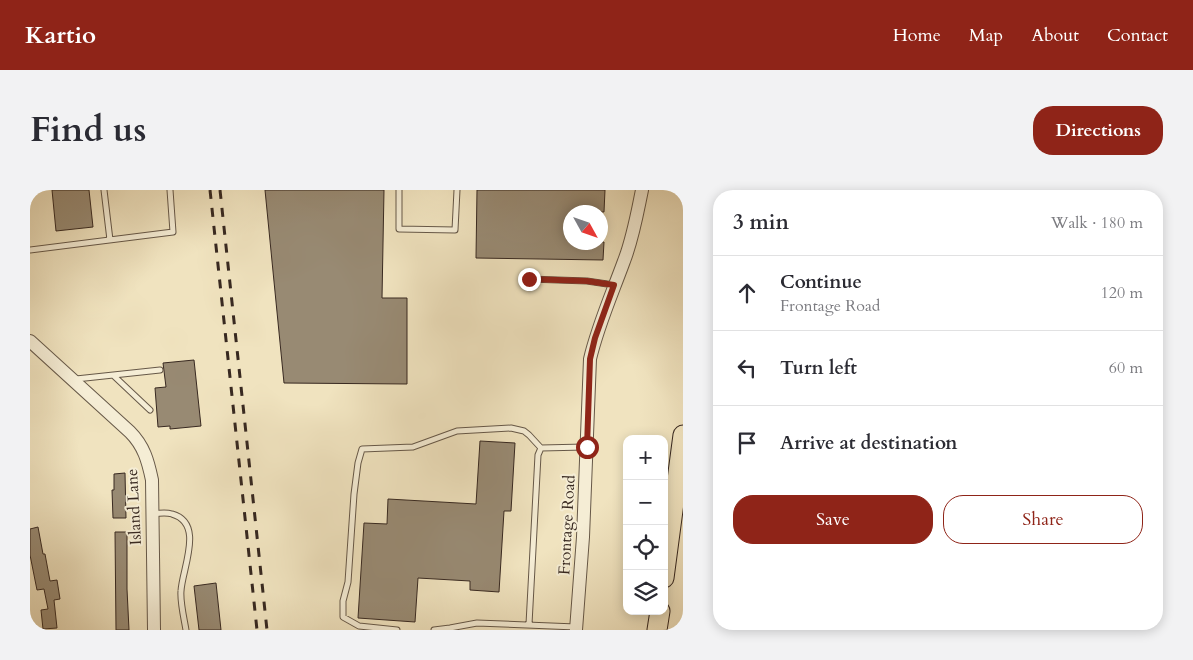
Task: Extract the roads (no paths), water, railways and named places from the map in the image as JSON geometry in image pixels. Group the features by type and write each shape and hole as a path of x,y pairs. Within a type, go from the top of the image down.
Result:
{"highway":[{"path":"665,570 683,435"},
{"path":"657,630 659,615"}],"street":[{"name":"Frontage Road","path":"577,628 583,537 590,359 595,338 631,239 642,190"},
{"name":"Island Lane","path":"30,341 130,432 140,444 148,461 152,480 154,630"}],"lane":[{"path":"104,190 110,240"},
{"path":"30,250 173,232 170,190"},
{"path":"400,190 399,230 454,230 457,190"},
{"path":"529,279 587,281 614,285"},
{"path":"73,380 160,370"},
{"path":"114,376 150,410"},
{"path":"397,630 358,626 343,618 343,601 348,582 354,494 362,449 413,447 457,431 511,428 524,431 541,448 587,447"},
{"path":"529,624 538,455 541,448"},
{"path":"152,514 174,514 184,521 188,527 190,544 180,592 186,630"},
{"path":"434,630 477,623 529,624 577,628"}],"railway":[{"path":"210,190 257,630"},
{"path":"220,190 267,630"}]}
